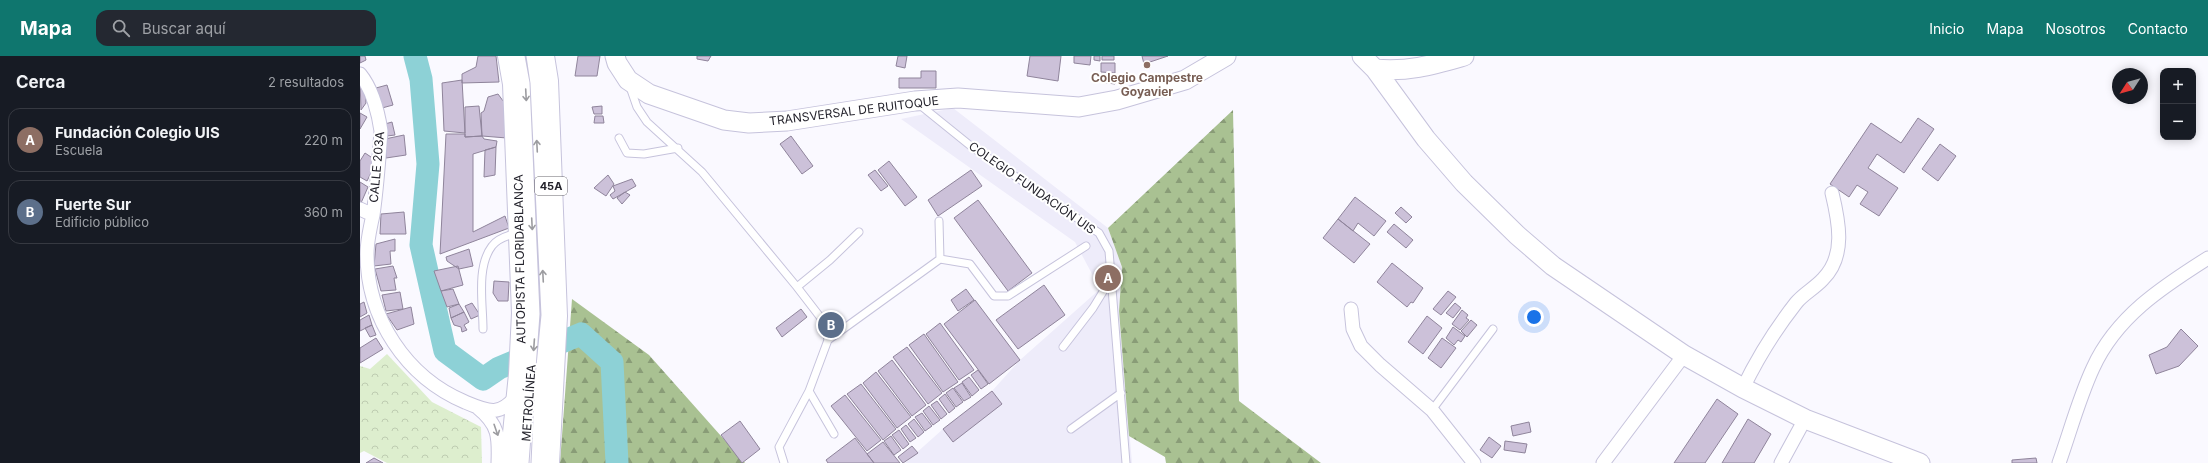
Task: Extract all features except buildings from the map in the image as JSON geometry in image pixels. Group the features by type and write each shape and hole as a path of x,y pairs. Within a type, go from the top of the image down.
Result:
{"highway":[{"name":"AUTOPISTA FLORIDABLANCA","path":"509,56 514,84 521,231 540,314 532,379 548,463"},
{"name":"AUTOPISTA FLORIDABLANCA","path":"511,463 532,379 540,314 547,81 543,56"}],"street":[{"name":"TRANSVERSAL DE RUITOQUE","path":"615,56 617,63 628,80 649,94 666,102 724,120 749,123 787,121 915,101 958,98 1079,107 1117,100 1185,80 1226,56"},
{"path":"1362,56 1375,69 1426,139 1464,183 1517,235 1552,266 1684,355 1743,388 1805,419 1920,463"},
{"path":"1375,69 1398,71 1422,68 1464,56"},
{"name":"CALLE 203A","path":"360,74 371,91 378,112 381,131 373,215 364,272 372,296 390,337 402,355 418,372 435,386 454,397 475,406"},
{"path":"1743,388 1764,346 1778,326 1798,301 1823,280 1833,268 1839,239 1838,217 1832,193"},
{"path":"360,209 373,215"},
{"path":"2059,463 2092,369 2112,335 2133,312 2161,288 2208,258"},
{"path":"1351,309 1353,329 1361,346 1380,365 1432,410 1474,463"},
{"path":"1603,463 1684,355"},
{"path":"475,406 487,411 500,410 509,406 532,379"},
{"path":"475,406 492,422 497,432 498,463"},
{"path":"1782,463 1805,419"}],"lane":[{"path":"521,56 526,83 540,314"},
{"path":"530,56 534,83 540,314"},
{"path":"628,80 635,102 647,122 678,148 702,172 824,322 828,340 809,391 779,447 784,463"},
{"name":"COLEGIO FUNDACIÓN UIS","path":"915,101 972,147 1099,233 1109,250 1121,393 1125,462"},
{"path":"619,138 627,153 644,154 678,148"},
{"path":"939,221 940,259"},
{"path":"483,329 482,276 485,261 492,245 505,237 521,231"},
{"path":"797,287 830,260 859,232"},
{"path":"828,340 940,259 970,264 994,296 1008,296 1086,246"},
{"path":"1063,347 1112,278"},
{"path":"1432,410 1494,329"},
{"name":"METROLÍNEA","path":"525,463 532,379"},
{"name":"METROLÍNEA","path":"532,379 535,463"},
{"path":"809,391 834,434"},
{"path":"1071,429 1121,393"}],"shaded area":[{"path":"953,108 1108,228 1122,267 1119,311 1132,463 905,463 943,429 992,391 1020,360 1100,289 1075,242 901,119"}],"green space":[{"path":"1233,110 1239,401 1321,463 1166,463 1165,457 1129,436 1119,311 1122,267 1108,228"},
{"path":"572,299 649,355 745,463 560,463"},
{"path":"387,354 432,402 481,427 482,463 387,463 364,451 360,453 360,366 370,369"}],"waterway":[{"path":"415,56 421,79 428,164 421,245 445,351 483,379 499,368 581,334 612,362 617,463"}],"place":[{"name":"Colegio Campestre Goyavier","path":"1147,65"},
{"name":"Fundación Colegio UIS","path":"1108,278"},
{"name":"Fuerte Sur","path":"831,325"}]}
